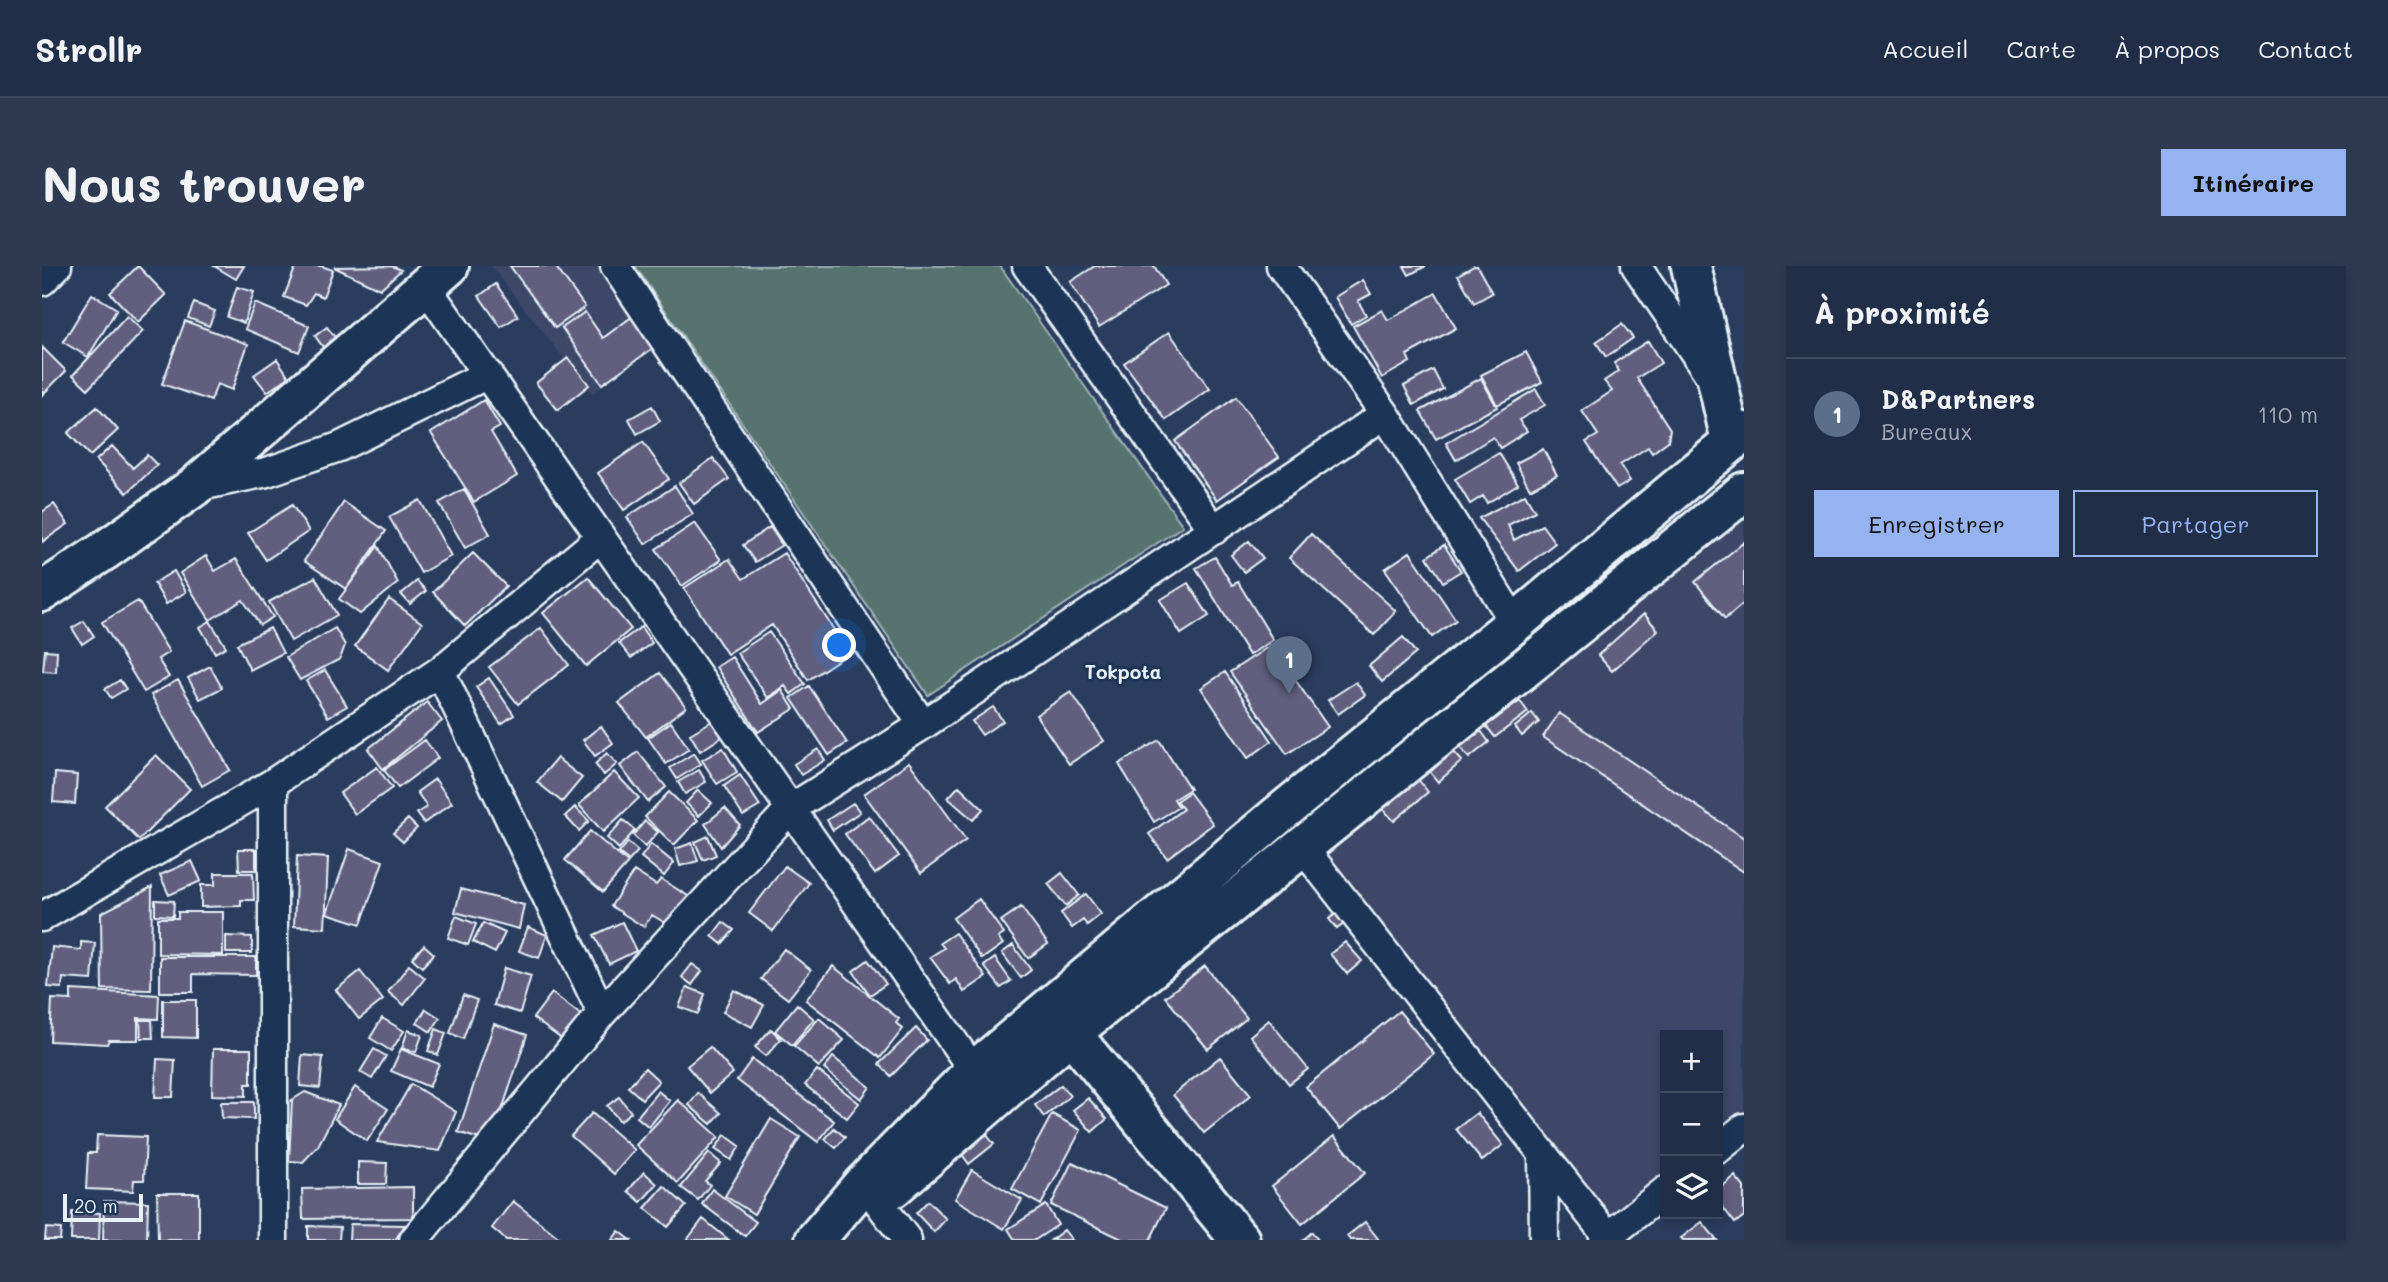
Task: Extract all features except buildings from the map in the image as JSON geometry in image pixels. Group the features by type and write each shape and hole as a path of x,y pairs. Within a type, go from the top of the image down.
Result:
{"street":[{"path":"42,281 57,266"},
{"path":"615,266 923,725"},
{"path":"1027,266 1214,530"},
{"path":"1282,266 1385,414 1515,623"},
{"path":"1636,266 1719,388"},
{"path":"815,1240 862,1185 974,1071 1278,815 1515,623 1738,437 1719,388 1691,266"},
{"path":"42,592 194,487 437,276 488,374 974,1071"},
{"path":"194,487 267,472 339,447 488,374"},
{"path":"414,1240 602,1013 790,808 923,725 1385,414"},
{"path":"848,1240 902,1178 1071,1033 1744,492"},
{"path":"42,917 273,783 440,671 601,537"},
{"path":"440,671 602,1013"},
{"path":"272,1240 273,783"},
{"path":"1303,848 1606,1238 1660,1195"},
{"path":"1071,1033 1240,1240"},
{"path":"1723,1145 1744,1128"},
{"path":"1543,1154 1544,1240"},
{"path":"879,1203 907,1240"}],"shaded area":[{"path":"491,266 596,266 657,343 592,394"},
{"path":"1744,513 1744,1116 1723,1131 1723,1030 1660,1030 1660,1179 1604,1221 1319,840"}],"green space":[{"path":"635,266 1000,266 1183,526 928,695"}],"place":[{"name":"D&Partners","path":"1289,694"}],"district":[{"name":"Tokpota","path":"1123,671"}]}
